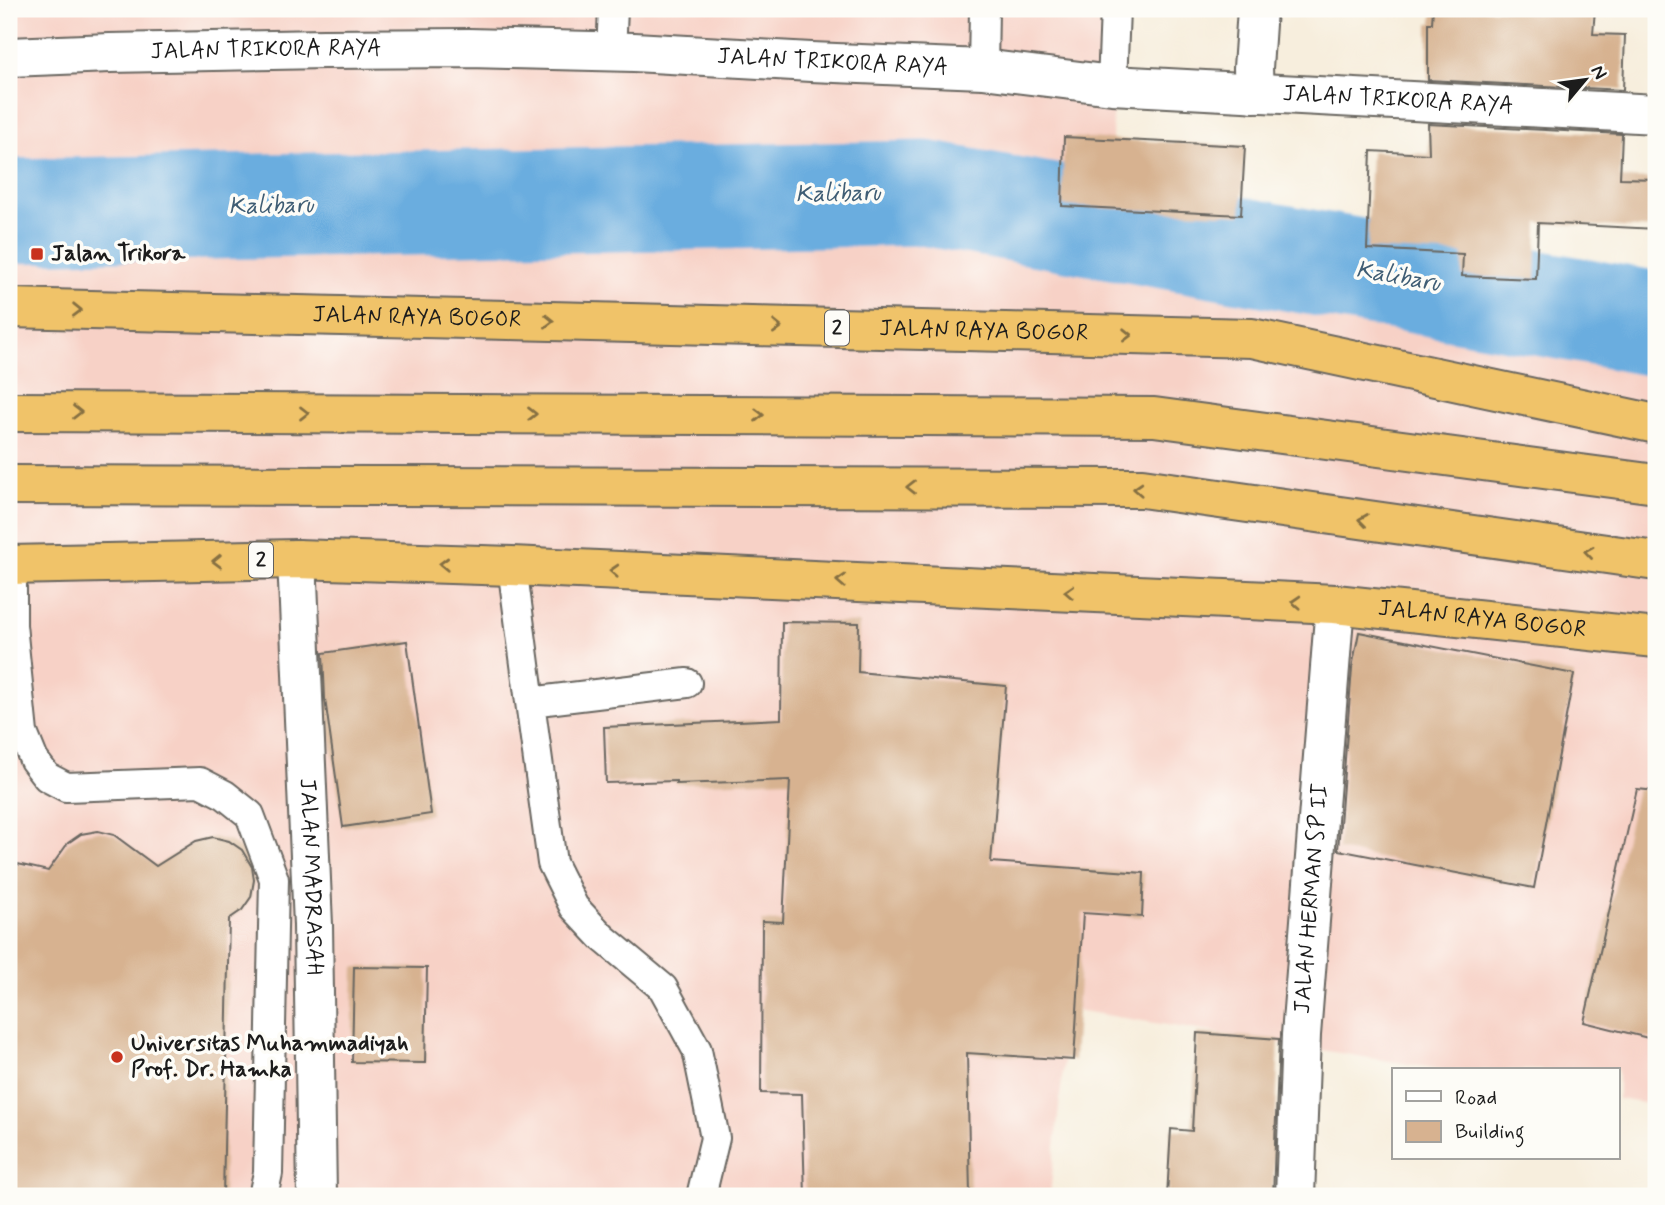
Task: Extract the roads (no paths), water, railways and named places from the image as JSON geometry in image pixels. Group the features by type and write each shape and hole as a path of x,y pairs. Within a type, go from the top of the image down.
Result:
{"highway":[{"name":"JALAN RAYA BOGOR","path":"9,308 1252,338 1656,424"},
{"path":"9,412 1154,417 1656,484"},
{"path":"9,485 1142,488 1656,561"},
{"name":"JALAN RAYA BOGOR","path":"10,565 297,559 512,566 1335,604 1656,638"}],"street":[{"path":"1254,93 1257,9"},
{"name":"JALAN TRIKORA RAYA","path":"9,57 324,49 469,48 611,52 983,69 1112,85 1656,114"},
{"name":"JALAN MADRASAH","path":"297,559 313,925 317,1196"},
{"name":"JALAN HERMAN SP II","path":"1295,1196 1301,1035 1335,604"}],"lane":[{"path":"611,52 612,9"},
{"path":"983,69 984,9"},
{"path":"1112,85 1115,9"},
{"path":"10,565 12,625 23,733 34,760 47,777 66,787 200,782 225,795 250,816 274,879 268,1173 263,1196"},
{"path":"512,566 552,863 575,906 603,938 663,988 697,1050 715,1138 701,1196"},
{"path":"530,702 687,683"}],"waterway":[{"name":"Kalibaru","path":"9,211 924,193 1656,324"}],"place":[{"name":"Jalan Trikora","path":"37,254"},
{"name":"Universitas Muhammadiyah Prof. Dr. Hamka","path":"117,1057"}]}
